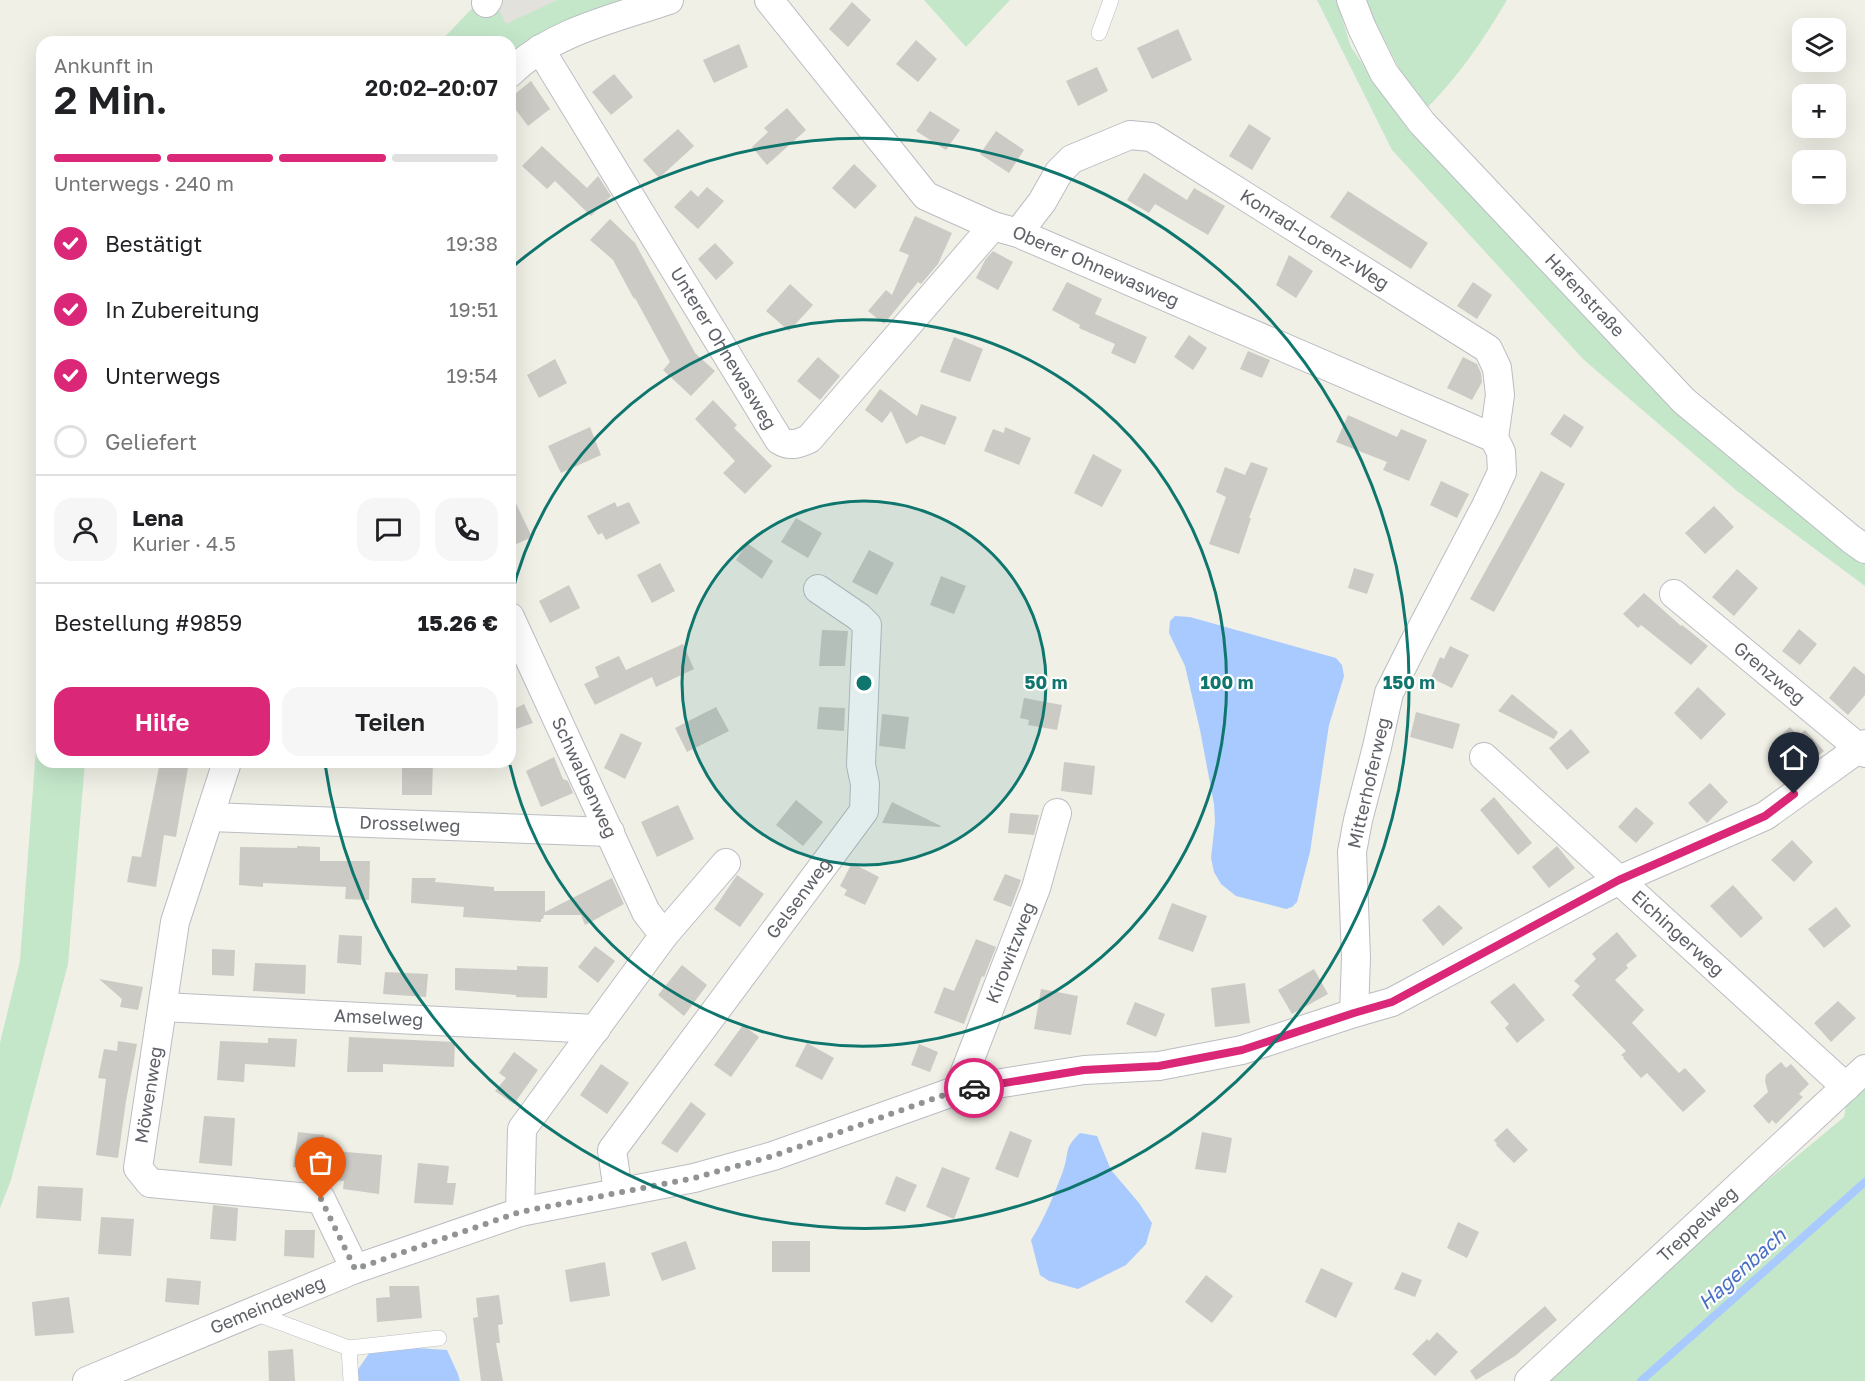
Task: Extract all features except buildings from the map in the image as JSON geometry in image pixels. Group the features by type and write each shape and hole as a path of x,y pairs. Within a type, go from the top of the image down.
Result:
{"street":[{"path":"516,68 540,49 559,38 669,0"},
{"name":"Oberer Ohnewasweg","path":"769,0 926,196 1494,438"},
{"name":"Hafenstraße","path":"1351,0 1384,72 1422,123 1684,401 1865,549"},
{"name":"Unterer Ohnewasweg","path":"540,49 779,440 786,445 796,445 809,440 1006,229"},
{"name":"Konrad-Lorenz-Weg","path":"1006,229 1042,202 1059,172 1072,159 1130,135 1151,137 1488,349 1497,368 1500,395 1494,438 1502,452 1502,472 1486,506"},
{"name":"Mitterhoferweg","path":"1354,1013 1356,958 1352,852 1389,693 1486,506"},
{"name":"Gelsenweg","path":"618,1192 612,1150 864,811 865,784 861,765 867,626 859,617 818,589"},
{"name":"Grenzweg","path":"1674,594 1863,748"},
{"name":"Schwalbenweg","path":"516,630 646,912 664,935"},
{"name":"Gemeindeweg","path":"87,1381 355,1269 520,1212 694,1178 773,1156 958,1090 1084,1070 1159,1066 1242,1050 1392,1002 1619,880 1765,816 1863,748"},
{"name":"Eichingerweg","path":"1484,757 1619,880 1855,1078"},
{"name":"Möwenweg","path":"225,768 176,922 138,1168 150,1183 321,1199 355,1269"},
{"name":"Kirowitzweg","path":"958,1090 1036,888 1057,813"},
{"name":"Drosselweg","path":"210,817 610,832"},
{"path":"520,1212 522,1129 664,935 726,863"},
{"name":"Amselweg","path":"163,1007 596,1029"},
{"name":"Treppelweg","path":"1529,1381 1855,1078"}],"lane":[{"path":"1099,33 1112,0"},
{"path":"252,1312 349,1348 439,1338"},
{"path":"349,1348 351,1381"}],"shaded area":[{"path":"500,0 557,0 506,25 497,6"}],"green space":[{"path":"557,0 650,0 516,62 516,36 446,36 478,2 497,6 506,24"},
{"path":"924,0 1010,0 966,47"},
{"path":"1317,0 1336,0 1351,47 1410,132 1669,398 1865,563 1865,586 1737,491 1584,360 1392,150"},
{"path":"1366,0 1507,0 1470,57 1426,109 1403,76"},
{"path":"36,749 36,768 84,768 68,964 11,1180 0,1208 0,1043 20,961"},
{"path":"1865,1084 1865,1381 1548,1381 1700,1237 1844,1117 1847,1100"}],"water":[{"path":"1175,616 1190,617 1336,658 1342,665 1344,676 1329,725 1310,852 1297,902 1292,907 1286,909 1236,896 1221,884 1214,872 1211,858 1215,822 1214,804 1185,666 1169,633 1170,621"},
{"path":"1080,1133 1097,1136 1111,1170 1139,1203 1152,1223 1146,1244 1126,1265 1078,1289 1049,1281 1040,1275 1031,1240 1053,1198 1069,1147"},
{"path":"402,1347 447,1350 460,1381 359,1381 357,1371 370,1352"}],"waterway":[{"name":"Hagenbach","path":"1641,1381 1865,1182"}],"way so far":[{"path":"321,1199 355,1269 520,1212 694,1178 773,1156 958,1090 974,1088"}],"route":[{"path":"974,1088 1084,1070 1159,1066 1242,1050 1392,1002 1619,880 1765,816 1794,794"}]}
